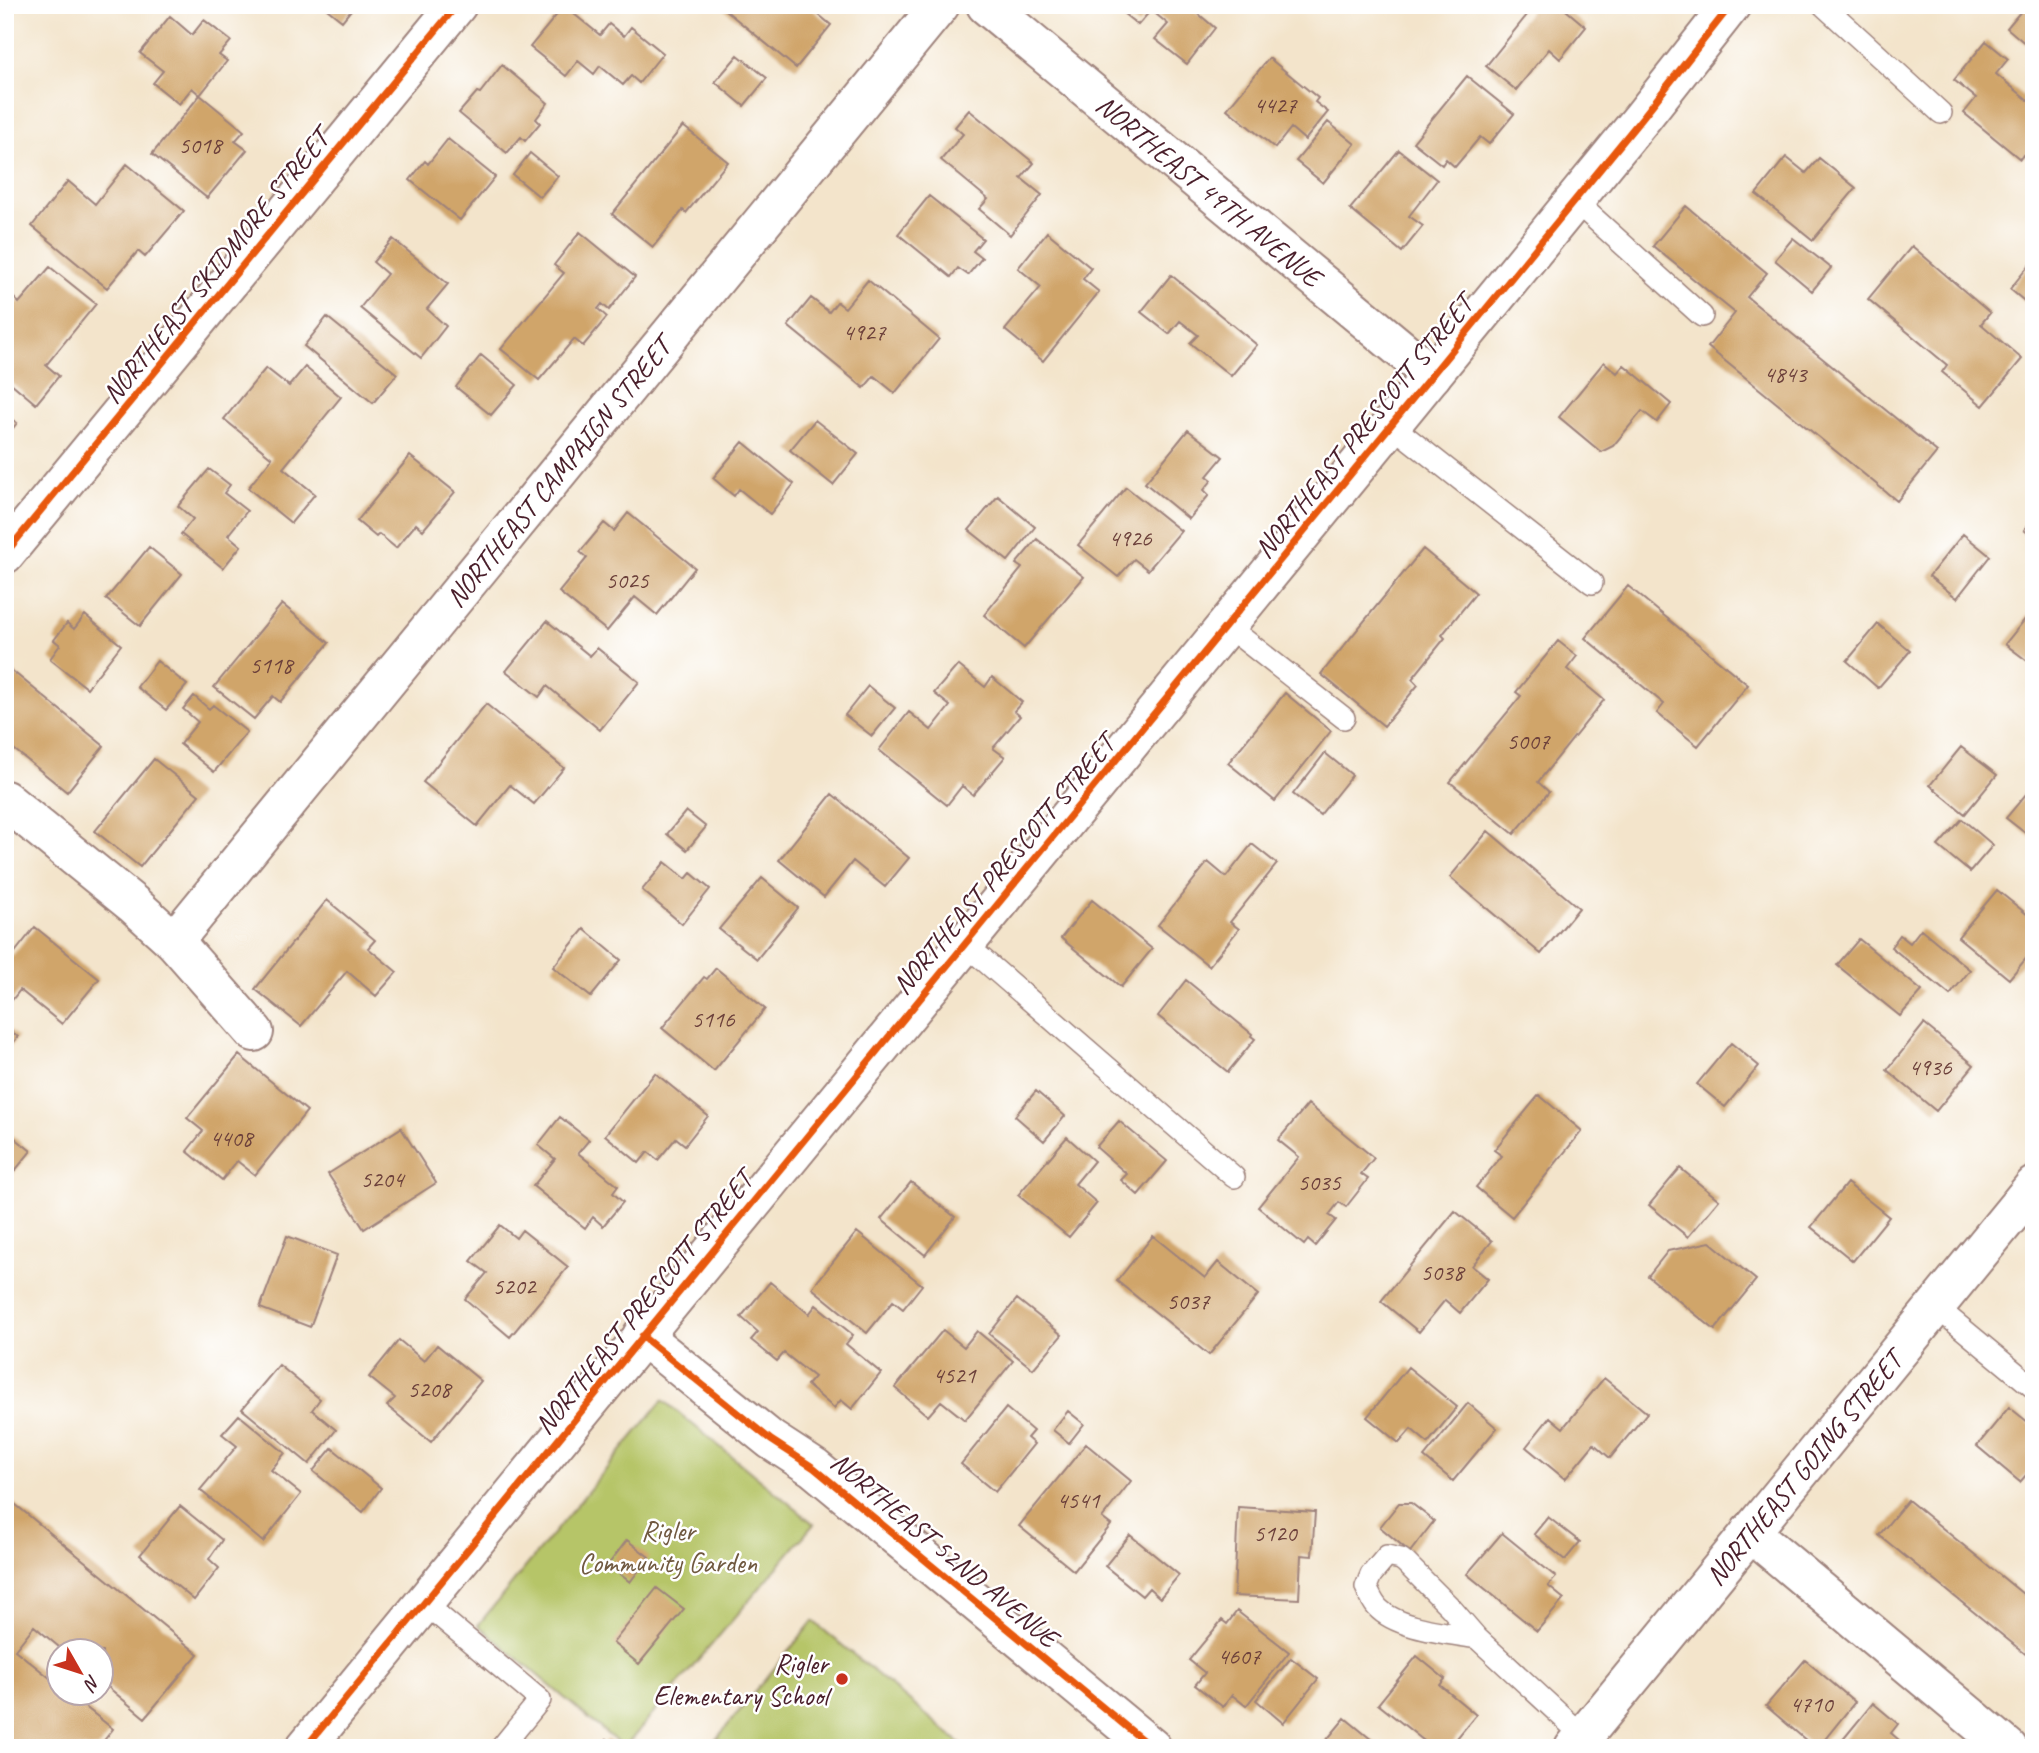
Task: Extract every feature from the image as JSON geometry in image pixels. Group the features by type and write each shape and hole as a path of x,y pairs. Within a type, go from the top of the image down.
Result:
{"street":[{"name":"NORTHEAST SKIDMORE STREET","path":"5,554 457,5"},
{"name":"NORTHEAST CAMPAIGN STREET","path":"174,941 940,5"},
{"name":"NORTHEAST 49TH AVENUE","path":"986,5 1432,375"},
{"name":"NORTHEAST PRESCOTT STREET","path":"305,1748 1575,201 1731,5"},
{"path":"5,800 134,904 174,941 254,1032"},
{"name":"NORTHEAST GOING STREET","path":"1578,1742 2034,1186"},
{"name":"NORTHEAST 52ND AVENUE","path":"642,1336 771,1440 814,1468 1152,1748"},
{"path":"1751,1532 2008,1748"}],"lane":[{"path":"1823,5 1941,113"},
{"path":"1575,201 1702,316"},
{"path":"1391,425 1592,583"},
{"path":"1227,626 1344,718"},
{"path":"964,943 1234,1177"},
{"path":"1935,1306 2034,1388"},
{"path":"1478,1638 1411,1625 1392,1617 1378,1608 1370,1596 1366,1587 1371,1575 1387,1556 1401,1559 1451,1608 1578,1742"},
{"path":"424,1604 540,1700 501,1748"}],"green space":[{"name":"Rigler Community Garden","path":"663,1400 814,1524 624,1748 478,1625"},
{"path":"813,1621 966,1748 709,1748"}],"building":[{"path":"322,5 355,5 342,21"},
{"path":"719,5 817,5 813,10 831,25 796,68"},
{"path":"1113,5 1188,5 1215,28 1187,64 1155,39 1168,24 1151,10 1138,25"},
{"path":"1535,5 1560,5 1586,27 1560,59 1549,49 1516,90 1486,66"},
{"path":"2026,5 2034,5 2034,51 2007,28"},
{"path":"564,6 600,35 609,24 624,36 631,27 663,53 639,83 631,76 623,85 600,66 594,74 578,61 566,76 530,47"},
{"path":"170,16 192,35 204,20 231,41 219,55 227,61 200,95 192,88 179,104 153,83 163,71 140,53"},
{"path":"1986,41 2008,59 1996,74 2034,105 2034,164 2023,155 2020,159 1964,113 1976,98 1954,80"},
{"path":"738,55 767,78 744,106 715,82"},
{"path":"1269,58 1318,98 1315,102 1328,112 1305,140 1291,128 1275,148 1227,109"},
{"path":"502,65 548,103 536,119 540,123 525,141 521,137 507,153 459,113 477,92 480,93"},
{"path":"1467,76 1514,114 1489,144 1480,137 1455,167 1446,159 1442,165 1413,142"},
{"path":"200,95 244,131 235,141 247,150 207,198 152,154"},
{"path":"969,110 1034,163 1021,178 1042,195 1010,235 979,209 988,199 941,160 963,134 955,127"},
{"path":"1328,122 1355,144 1323,183 1296,161"},
{"path":"683,126 728,162 686,213 683,210 653,247 612,214"},
{"path":"448,139 495,177 460,220 410,180 425,161 428,164"},
{"path":"1399,150 1437,180 1409,216 1423,226 1402,252 1350,209"},
{"path":"530,153 558,176 540,197 513,175"},
{"path":"1786,157 1806,173 1819,158 1856,188 1813,240 1756,194"},
{"path":"127,164 184,211 145,257 138,251 107,288 32,226 68,181 95,204"},
{"path":"929,196 983,239 973,251 982,258 968,275 958,268 951,277 898,234"},
{"path":"1686,206 1767,273 1747,297 1937,452 1897,501 1708,347 1735,313 1653,246"},
{"path":"580,232 635,277 609,310 602,304 598,309 607,317 583,346 574,339 539,380 501,349 564,273 554,265"},
{"path":"1047,232 1091,268 1083,279 1099,292 1043,361 1005,330 1041,287 1018,268"},
{"path":"1793,238 1831,268 1812,291 1775,260"},
{"path":"393,239 448,284 427,309 446,326 421,358 360,308 387,274 373,262"},
{"path":"1912,246 1990,313 1981,324 2022,359 1983,406 1942,372 1947,365 1868,299"},
{"path":"2034,259 2034,309 2010,289"},
{"path":"50,267 96,304 46,365 59,376 36,404 5,378 5,308 14,298 19,303"},
{"path":"1171,275 1257,345 1231,376 1190,343 1198,335 1180,321 1169,334 1141,312"},
{"path":"868,280 939,339 895,393 874,376 864,388 788,326 811,298 829,312 837,302 845,308"},
{"path":"327,317 397,374 373,403 304,346"},
{"path":"481,355 517,385 491,415 456,387"},
{"path":"1604,362 1617,373 1624,365 1671,404 1657,422 1642,411 1613,446 1601,452 1559,417"},
{"path":"305,367 341,397 283,468 315,494 291,523 248,488 272,458 224,419 266,368 289,386"},
{"path":"5,414 17,423 5,438"},
{"path":"815,420 858,454 833,485 790,450"},
{"path":"1188,430 1223,457 1207,476 1212,480 1204,490 1209,495 1189,519 1145,483"},
{"path":"743,442 794,484 770,514 739,489 734,496 713,478"},
{"path":"410,456 455,492 423,530 416,524 396,548 379,534 376,537 357,521"},
{"path":"209,469 230,485 224,493 247,511 228,535 241,546 223,568 181,534 193,519 178,506"},
{"path":"1126,487 1181,531 1148,570 1134,559 1118,577 1078,545"},
{"path":"998,496 1035,527 1008,561 969,530"},
{"path":"628,513 695,568 657,615 635,597 607,631 559,592 587,558 580,552 604,523 614,531"},
{"path":"2034,517 2034,538 2024,530"},
{"path":"1963,534 1990,556 1957,598 1929,576"},
{"path":"1037,539 1084,577 1024,648 984,615 1022,568 1016,564"},
{"path":"149,547 182,574 140,626 106,599"},
{"path":"1423,549 1476,593 1442,635 1445,638 1412,679 1418,685 1384,726 1321,674"},
{"path":"1628,586 1748,685 1698,746 1657,713 1664,704 1585,638"},
{"path":"282,604 329,643 280,702 273,696 254,719 214,687"},
{"path":"2034,608 2034,666 2005,644"},
{"path":"85,615 121,645 87,688 50,659 60,645 54,640 67,623 74,629"},
{"path":"547,621 590,656 597,648 639,682 600,730 547,686 539,697 506,671"},
{"path":"1878,624 1910,651 1878,688 1847,661"},
{"path":"1558,641 1577,656 1567,669 1604,700 1538,782 1549,792 1514,834 1450,782 1521,696 1516,692"},
{"path":"157,661 187,685 166,710 137,687"},
{"path":"5,665 104,746 67,792 5,742"},
{"path":"958,665 985,687 992,677 1022,702 1014,711 1020,716 993,748 1005,757 973,795 962,786 947,805 879,750 909,712 931,730 950,706 934,693"},
{"path":"868,686 895,708 872,736 845,715"},
{"path":"1285,693 1331,731 1275,801 1228,763"},
{"path":"194,696 209,709 213,705 247,732 214,772 180,744 198,722 183,709"},
{"path":"486,704 564,768 534,804 510,785 477,826 423,782"},
{"path":"1961,747 1997,775 1965,814 1930,785"},
{"path":"1325,753 1352,775 1320,815 1293,794"},
{"path":"154,759 199,795 140,867 95,831"},
{"path":"832,794 909,858 885,887 853,861 824,897 779,860"},
{"path":"2026,794 2034,800 2034,840 2006,818"},
{"path":"686,811 706,827 687,850 667,834"},
{"path":"1962,819 1993,845 1970,872 1938,846"},
{"path":"1488,831 1579,908 1541,954 1450,877"},
{"path":"1252,844 1277,864 1230,922 1239,929 1209,966 1158,925 1208,862 1226,877"},
{"path":"665,862 686,879 691,873 710,889 682,924 642,890"},
{"path":"762,878 798,908 757,959 719,929"},
{"path":"1997,890 2034,920 2034,949 2009,979 1958,937"},
{"path":"327,900 375,940 368,948 397,972 376,996 347,971 301,1026 255,989"},
{"path":"1092,900 1152,949 1121,987 1061,938"},
{"path":"35,927 99,979 62,1024 20,990 5,1009 5,960 10,954 12,956"},
{"path":"584,929 621,960 591,997 553,967"},
{"path":"1921,929 1970,970 1950,995 1891,947 1900,935 1910,943"},
{"path":"1859,939 1922,991 1900,1016 1837,965"},
{"path":"716,968 765,1009 714,1071 662,1028 704,977 707,979"},
{"path":"1186,980 1255,1039 1228,1072 1158,1016"},
{"path":"1924,1024 1974,1065 1936,1111 1887,1070"},
{"path":"5,1026 18,1037 5,1053"},
{"path":"1731,1043 1759,1066 1725,1107 1697,1084"},
{"path":"239,1055 307,1111 255,1175 237,1161 222,1180 187,1151 203,1131 187,1118"},
{"path":"655,1073 708,1116 685,1145 676,1138 658,1160 648,1152 639,1163 605,1135"},
{"path":"1036,1091 1065,1116 1044,1141 1015,1116"},
{"path":"1539,1095 1582,1131 1512,1217 1476,1187 1502,1156 1494,1150"},
{"path":"1308,1104 1374,1158 1361,1174 1368,1179 1346,1207 1339,1202 1329,1215 1336,1220 1315,1246 1308,1240 1304,1245 1258,1207 1299,1157 1278,1140"},
{"path":"560,1117 589,1140 578,1153 618,1186 613,1193 623,1202 603,1226 593,1217 585,1228 533,1186 555,1159 538,1145"},
{"path":"1119,1121 1167,1161 1138,1195 1121,1180 1127,1174 1096,1147"},
{"path":"401,1128 436,1183 364,1229 328,1174"},
{"path":"5,1130 31,1151 5,1183"},
{"path":"1067,1137 1094,1161 1075,1184 1097,1203 1069,1237 1018,1195"},
{"path":"1680,1168 1719,1200 1688,1237 1649,1205"},
{"path":"911,1182 955,1217 925,1255 881,1219"},
{"path":"1847,1183 1889,1217 1853,1261 1811,1227"},
{"path":"1455,1211 1492,1241 1472,1266 1488,1279 1460,1313 1445,1300 1419,1332 1381,1301"},
{"path":"500,1225 516,1238 522,1230 568,1267 510,1337 465,1299 487,1273 471,1261"},
{"path":"857,1232 922,1285 903,1309 893,1301 867,1333 812,1288"},
{"path":"287,1236 337,1255 310,1327 260,1308"},
{"path":"1153,1236 1205,1278 1218,1262 1258,1295 1209,1355 1117,1281"},
{"path":"1710,1242 1756,1280 1715,1330 1648,1276 1668,1251"},
{"path":"770,1282 809,1314 816,1305 853,1335 846,1344 881,1373 852,1409 841,1400 834,1408 807,1385 814,1377 784,1353 777,1361 751,1340 758,1332 741,1317"},
{"path":"1017,1299 1062,1335 1033,1369 989,1334"},
{"path":"943,1330 964,1347 977,1331 1013,1361 965,1420 941,1401 928,1416 895,1388"},
{"path":"399,1340 424,1361 437,1345 481,1381 431,1442 387,1406 395,1398 369,1377"},
{"path":"279,1365 320,1399 312,1410 336,1430 309,1464 242,1409"},
{"path":"1408,1367 1457,1407 1428,1443 1411,1429 1399,1443 1367,1417"},
{"path":"1604,1378 1647,1413 1610,1458 1594,1444 1565,1479 1526,1447 1550,1417 1563,1428"},
{"path":"1468,1403 1497,1428 1453,1481 1424,1457"},
{"path":"2009,1407 2034,1427 2034,1466 2020,1482 1977,1446"},
{"path":"1006,1408 1033,1431 1027,1438 1034,1444 995,1492 961,1464"},
{"path":"1068,1411 1084,1424 1069,1443 1053,1430"},
{"path":"239,1415 285,1453 271,1470 301,1494 263,1542 200,1490 237,1446 222,1434"},
{"path":"1086,1444 1131,1481 1102,1518 1111,1525 1074,1571 1019,1526"},
{"path":"332,1448 381,1488 363,1512 313,1471"},
{"path":"5,1496 198,1654 145,1718 116,1694 116,1638 48,1638 34,1626 15,1650 46,1675 46,1708 87,1708 113,1729 98,1748 5,1748"},
{"path":"1908,1500 2034,1603 2034,1661 1879,1535"},
{"path":"1399,1503 1411,1503 1434,1521 1410,1552 1380,1527"},
{"path":"180,1506 222,1540 209,1559 219,1568 194,1600 140,1555"},
{"path":"1238,1507 1315,1512 1312,1556 1301,1555 1299,1599 1234,1596"},
{"path":"1548,1517 1580,1542 1565,1560 1534,1534"},
{"path":"1502,1533 1556,1577 1548,1586 1564,1599 1537,1631 1467,1574"},
{"path":"1130,1535 1179,1575 1160,1598 1149,1588 1142,1596 1105,1566"},
{"path":"627,1540 649,1557 630,1582 608,1565"},
{"path":"657,1588 684,1609 639,1664 613,1643"},
{"path":"1237,1611 1289,1652 1246,1706 1232,1695 1223,1707 1195,1685 1205,1673 1189,1660 1222,1620 1227,1624"},
{"path":"1417,1656 1445,1679 1440,1685 1476,1715 1449,1748 1433,1748 1378,1704"},
{"path":"1291,1658 1318,1679 1283,1723 1256,1700"},
{"path":"1805,1660 1855,1702 1818,1748 1766,1706"},
{"path":"1873,1703 1898,1724 1891,1733 1908,1748 1836,1748"},
{"path":"1345,1718 1378,1745 1376,1748 1320,1748"},
{"path":"607,1739 618,1748 600,1748"}],"cycle path":[{"path":"5,554 457,5"},
{"path":"305,1748 1391,425 1731,5"},
{"path":"642,1336 771,1440 814,1468 1152,1748"}],"place":[{"name":"Rigler Elementary School","path":"842,1679"}]}
